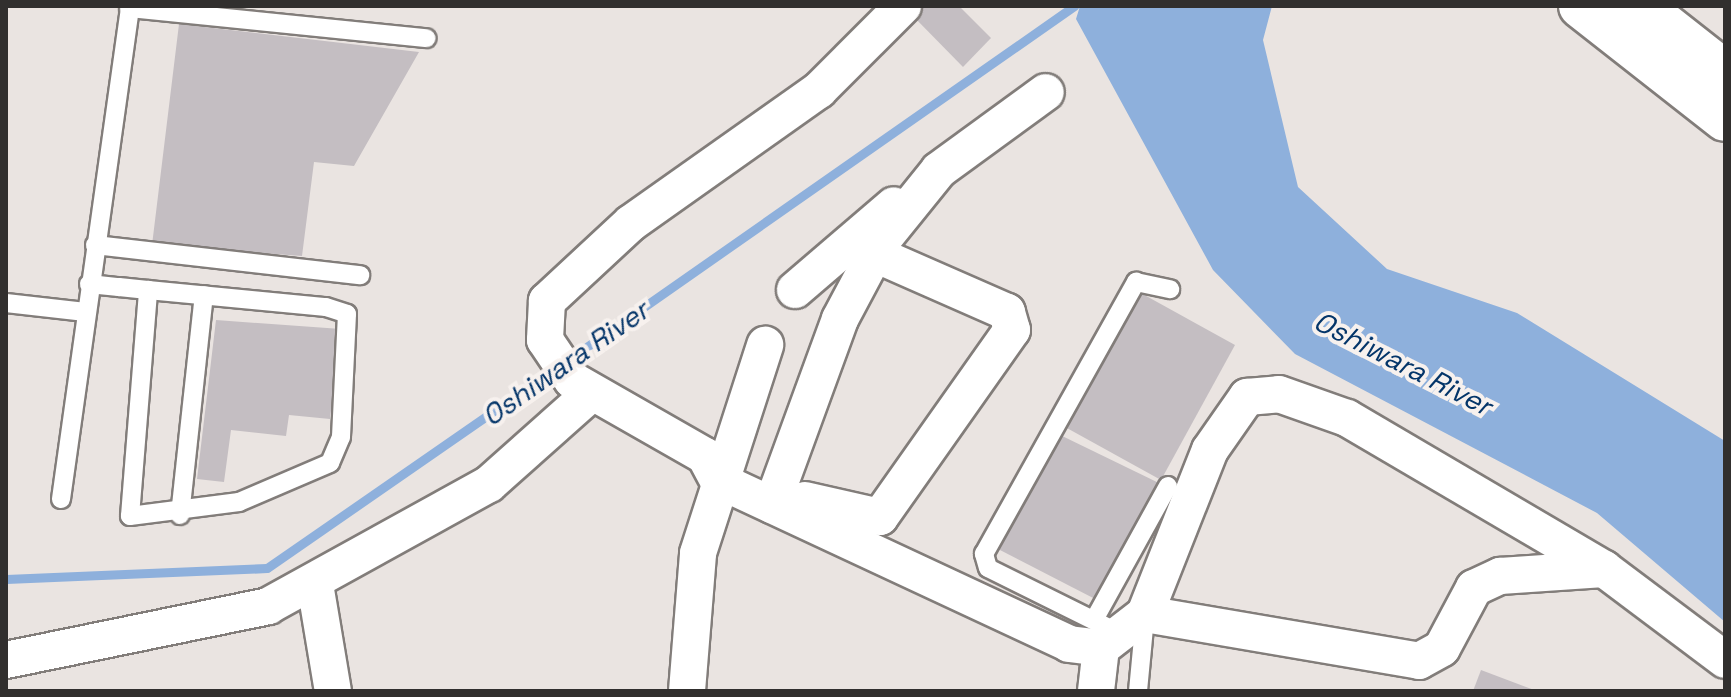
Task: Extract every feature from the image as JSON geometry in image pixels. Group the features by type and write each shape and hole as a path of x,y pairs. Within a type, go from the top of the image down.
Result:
{"main road":[{"path":"1581,6 1725,119"},
{"path":"1640,6 1725,73"}],"street":[{"path":"875,254 1007,312 1012,330 880,517 774,498 718,480 705,456 581,387 545,340 547,301 631,223 819,90 903,6"},
{"path":"795,290 811,269 1046,92"},
{"path":"774,498 840,319 875,254 939,170"},
{"path":"687,691 698,553 718,480 765,345"},
{"path":"6,660 268,606 315,584 489,484 581,387"},
{"path":"1096,691 1116,629 1210,450 1247,397 1279,394 1347,418 1604,569 1725,660"},
{"path":"774,498 1069,644 1116,629 1419,661 1442,648 1474,588 1500,576 1604,569"},
{"path":"315,584 333,691"}],"lane":[{"path":"61,499 130,7 426,38"},
{"path":"95,245 360,275"},
{"path":"1116,629 988,568 984,554 1136,282 1170,289"},
{"path":"89,284 204,295 347,314 341,437 330,463 239,502 180,515 138,520 127,512 148,290"},
{"path":"180,515 204,295"},
{"path":"6,303 85,312"},
{"path":"1138,691 1116,629 1168,486"}],"water":[{"path":"1080,6 1272,6 1263,40 1298,187 1387,269 1517,313 1725,441 1725,622 1597,513 1295,354 1213,270 1076,19"}],"building":[{"path":"920,6 959,6 991,38 963,67 911,14"},
{"path":"179,24 419,52 354,166 314,162 302,256 152,245"},
{"path":"1139,292 1235,345 1161,480 1065,427"},
{"path":"216,320 341,329 330,419 289,415 286,436 231,430 224,482 197,479"},
{"path":"1056,433 1163,485 1097,600 998,549"},
{"path":"1481,670 1537,691 1473,691"}],"waterway":[{"name":"Oshiwara River","path":"568,360 1074,6"},
{"name":"Oshiwara River","path":"6,579 267,568 556,368"}]}
